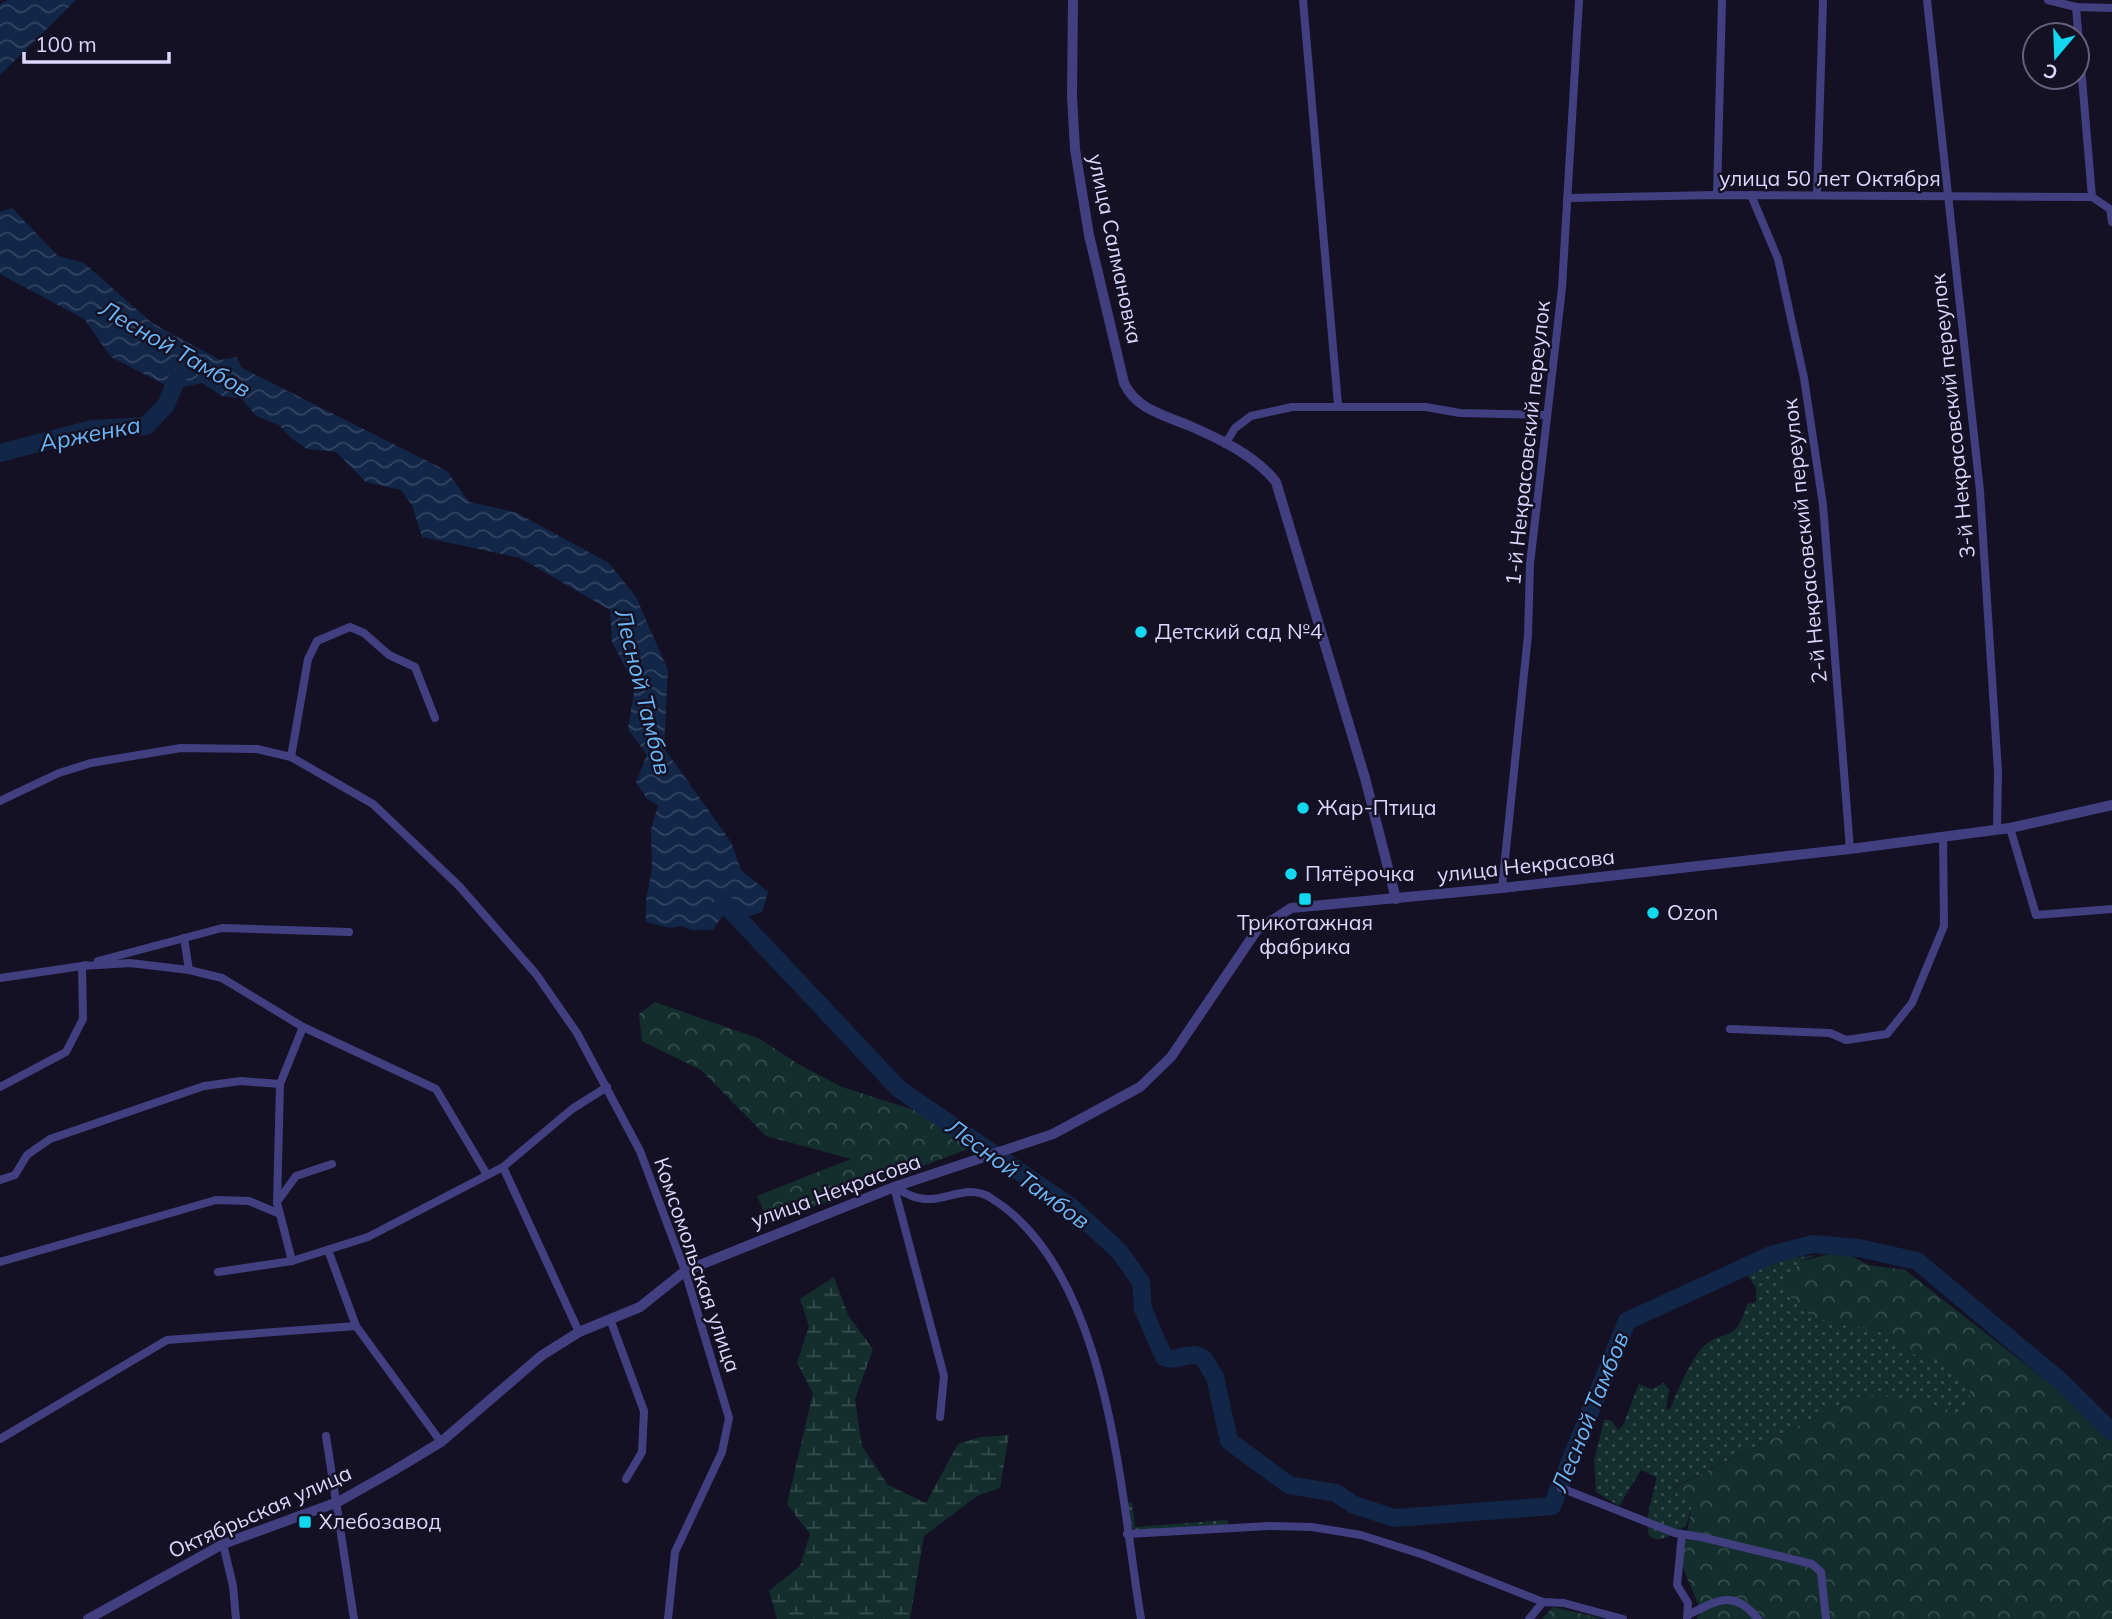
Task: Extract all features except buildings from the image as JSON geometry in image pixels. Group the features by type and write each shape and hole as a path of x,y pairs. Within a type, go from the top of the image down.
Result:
{"street":[{"name":"улица Салмановка","path":"1073,0 1074,149 1089,235 1124,383 1132,397 1144,407 1225,444 1263,467 1282,495 1310,602 1365,778 1396,899"},
{"path":"1303,0 1338,405"},
{"name":"1-й Некрасовский переулок","path":"1502,888 1528,640 1531,564 1562,288 1579,0"},
{"path":"1717,195 1722,0"},
{"path":"1817,195 1823,0"},
{"name":"3-й Некрасовский переулок","path":"1927,0 1980,491 1996,733 1997,829"},
{"path":"2048,0 2076,7 2112,8"},
{"path":"2076,7 2092,197 2110,209 2112,222"},
{"name":"улица 50 лет Октября","path":"1567,198 1717,195 2092,197"},
{"name":"2-й Некрасовский переулок","path":"1751,195 1778,259 1804,378 1823,505 1850,849"},
{"path":"1225,444 1236,428 1259,413 1338,405 1426,407 1460,413 1546,415"},
{"path":"291,757 308,659 317,641 339,630 350,628 364,633 389,654 415,667 435,718"},
{"name":"Комсомольская улица","path":"0,801 60,773 91,763 181,748 257,749 291,757 373,804 459,886 536,974 577,1032 640,1151 685,1270 729,1418 722,1452 675,1552 668,1619"},
{"name":"улица Некрасова","path":"685,1270 894,1188 1053,1134 1140,1087 1171,1057 1256,930 1291,908 1502,888 1850,849 2010,828 2112,805"},
{"path":"2010,828 2036,915 2112,909"},
{"path":"1730,1029 1830,1033 1846,1040 1887,1034 1912,1003 1944,926 1943,836"},
{"path":"82,966 222,928 349,932"},
{"path":"184,938 189,970"},
{"path":"0,978 82,966 130,963 189,970 222,978 303,1027 436,1089 486,1173"},
{"path":"0,1087 66,1052 83,1019 82,966"},
{"path":"292,1261 276,1203 280,1084 303,1027"},
{"path":"0,1180 15,1175 27,1155 50,1139 192,1090 241,1081 280,1084"},
{"path":"218,1272 292,1261 368,1237 486,1173 503,1167 572,1109 607,1087"},
{"path":"276,1203 296,1176 332,1164"},
{"path":"503,1167 579,1332"},
{"path":"894,1188 944,1376 940,1417"},
{"path":"894,1188 920,1199 977,1191 991,1197 1034,1237 1055,1265 1075,1307 1100,1379 1113,1432 1141,1619"},
{"path":"0,1262 216,1199 249,1201 280,1214"},
{"path":"328,1250 356,1326 441,1442"},
{"name":"Октябрьская улица","path":"88,1619 223,1544 338,1502 441,1442 511,1385 541,1356 579,1332 640,1307 685,1270"},
{"path":"610,1319 644,1411 642,1452 626,1479"},
{"path":"0,1439 167,1340 356,1326"},
{"path":"326,1436 354,1619"},
{"path":"1561,1488 1682,1534 1812,1564 1821,1572 1826,1619"},
{"path":"1127,1534 1269,1526 1312,1527 1361,1535 1424,1555 1543,1602 1564,1603 1623,1619"},
{"path":"1682,1534 1677,1585 1688,1603 1689,1616 1724,1599 1746,1604 1758,1619"},
{"path":"223,1544 233,1586 236,1619"},
{"path":"1529,1619 1543,1602"}],"green space":[{"path":"655,1002 760,1039 798,1064 842,1087 917,1111 971,1148 769,1223 757,1196 851,1159 766,1136 701,1070 642,1041 639,1014"},
{"path":"1834,1253 1850,1255 1868,1265 1905,1270 2112,1432 2112,1619 1697,1619 1701,1611 1681,1563 1692,1506 1671,1489 1852,1399 1866,1396 1894,1397 1963,1414 1970,1406 1970,1388 1946,1362 1917,1356 1877,1330 1831,1323 1811,1316 1789,1295 1786,1283 1802,1261"},
{"path":"1816,1255 1802,1261 1831,1323 1877,1330 1917,1356 1946,1362 1970,1388 1970,1406 1963,1414 1865,1396 1852,1399 1672,1488 1692,1506 1686,1526 1670,1536 1653,1538 1647,1525 1656,1477 1641,1470 1619,1506 1596,1492 1594,1461 1604,1420 1611,1420 1618,1430 1623,1425 1639,1384 1652,1389 1664,1383 1669,1390 1666,1409 1670,1410 1684,1377 1699,1352 1711,1341 1733,1331 1738,1326 1747,1304 1756,1302 1756,1288 1741,1265"},
{"path":"834,1277 848,1315 873,1349 855,1399 862,1446 888,1485 926,1503 958,1444 981,1437 1009,1435 1000,1488 977,1496 924,1536 910,1619 777,1619 769,1591 800,1566 810,1534 787,1504 813,1393 797,1363 809,1326 800,1299"},
{"path":"1132,1502 1135,1527 1227,1520 1228,1526 1135,1530 1132,1528 1127,1503"},
{"path":"1553,1607 1605,1619 1542,1619"}],"water":[{"path":"8,0 76,0 0,75 0,4"},
{"path":"12,208 58,256 84,263 152,323 220,360 236,357 242,368 447,471 469,502 515,512 609,563 636,597 668,670 664,748 731,842 741,870 768,892 762,912 740,919 722,916 713,930 691,930 681,926 670,928 646,922 646,900 652,869 651,830 658,805 647,799 636,782 647,755 628,729 635,686 612,642 610,610 520,558 422,537 412,505 401,490 366,482 336,452 307,449 279,425 256,416 242,399 222,396 202,383 173,389 111,357 84,319 0,274 0,212"}],"waterway":[{"name":"Арженка","path":"0,453 92,429 146,426 166,405 181,369"},
{"name":"Лесной Тамбов","path":"723,902 899,1089 1071,1207 1119,1251 1141,1282 1143,1309 1164,1357 1174,1359 1193,1355 1204,1359 1215,1377 1229,1441 1289,1485 1336,1493 1354,1505 1395,1518 1552,1506 1627,1321 1771,1255 1813,1244 1859,1248 1917,1261 2065,1385 2112,1432"}],"place":[{"name":"Детский сад №4","path":"1141,632"},
{"name":"Жар-Птица","path":"1303,808"},
{"name":"Пятёрочка","path":"1291,874"},
{"name":"Трикотажная фабрика","path":"1305,899"},
{"name":"Ozon","path":"1653,913"},
{"name":"Хлебозавод","path":"305,1522"}]}
